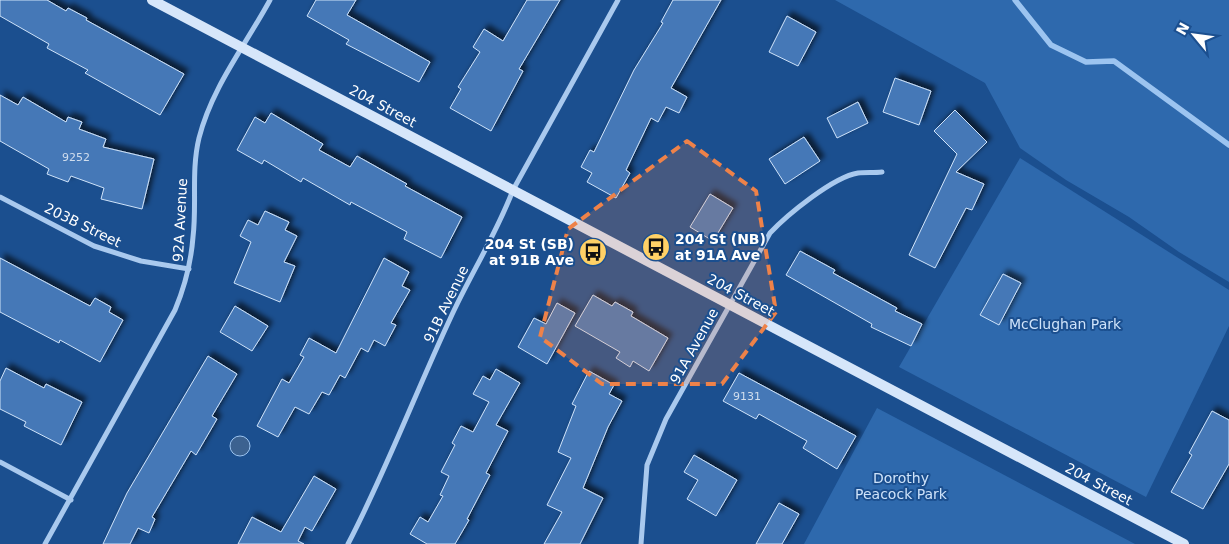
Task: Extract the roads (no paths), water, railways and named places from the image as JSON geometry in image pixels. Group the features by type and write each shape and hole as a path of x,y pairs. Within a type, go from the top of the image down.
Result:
{"street":[{"name":"204 Street","path":"152,0 1184,544"},
{"name":"92A Avenue","path":"45,544 166,329 186,283 194,235 195,162 199,138 208,110 224,76 270,0"},
{"name":"91B Avenue","path":"348,544 376,490 450,318 503,218 513,190 618,0"},
{"name":"91A Avenue","path":"641,544 650,459 666,420 770,233 784,218 831,185 856,173 882,172"},
{"name":"203B Street","path":"0,197 94,246 141,261 189,269"},
{"path":"0,462 71,500"}],"waterway":[{"path":"1015,0 1051,45 1086,62 1114,61 1229,145"}],"place":[{"name":"204 St (NB) at 91A Ave","path":"656,247"},
{"name":"204 St (SB) at 91B Ave","path":"593,252"}],"park label":[{"name":"McClughan Park","path":"1065,324"},
{"name":"Dorothy Peacock Park","path":"901,486"}]}
